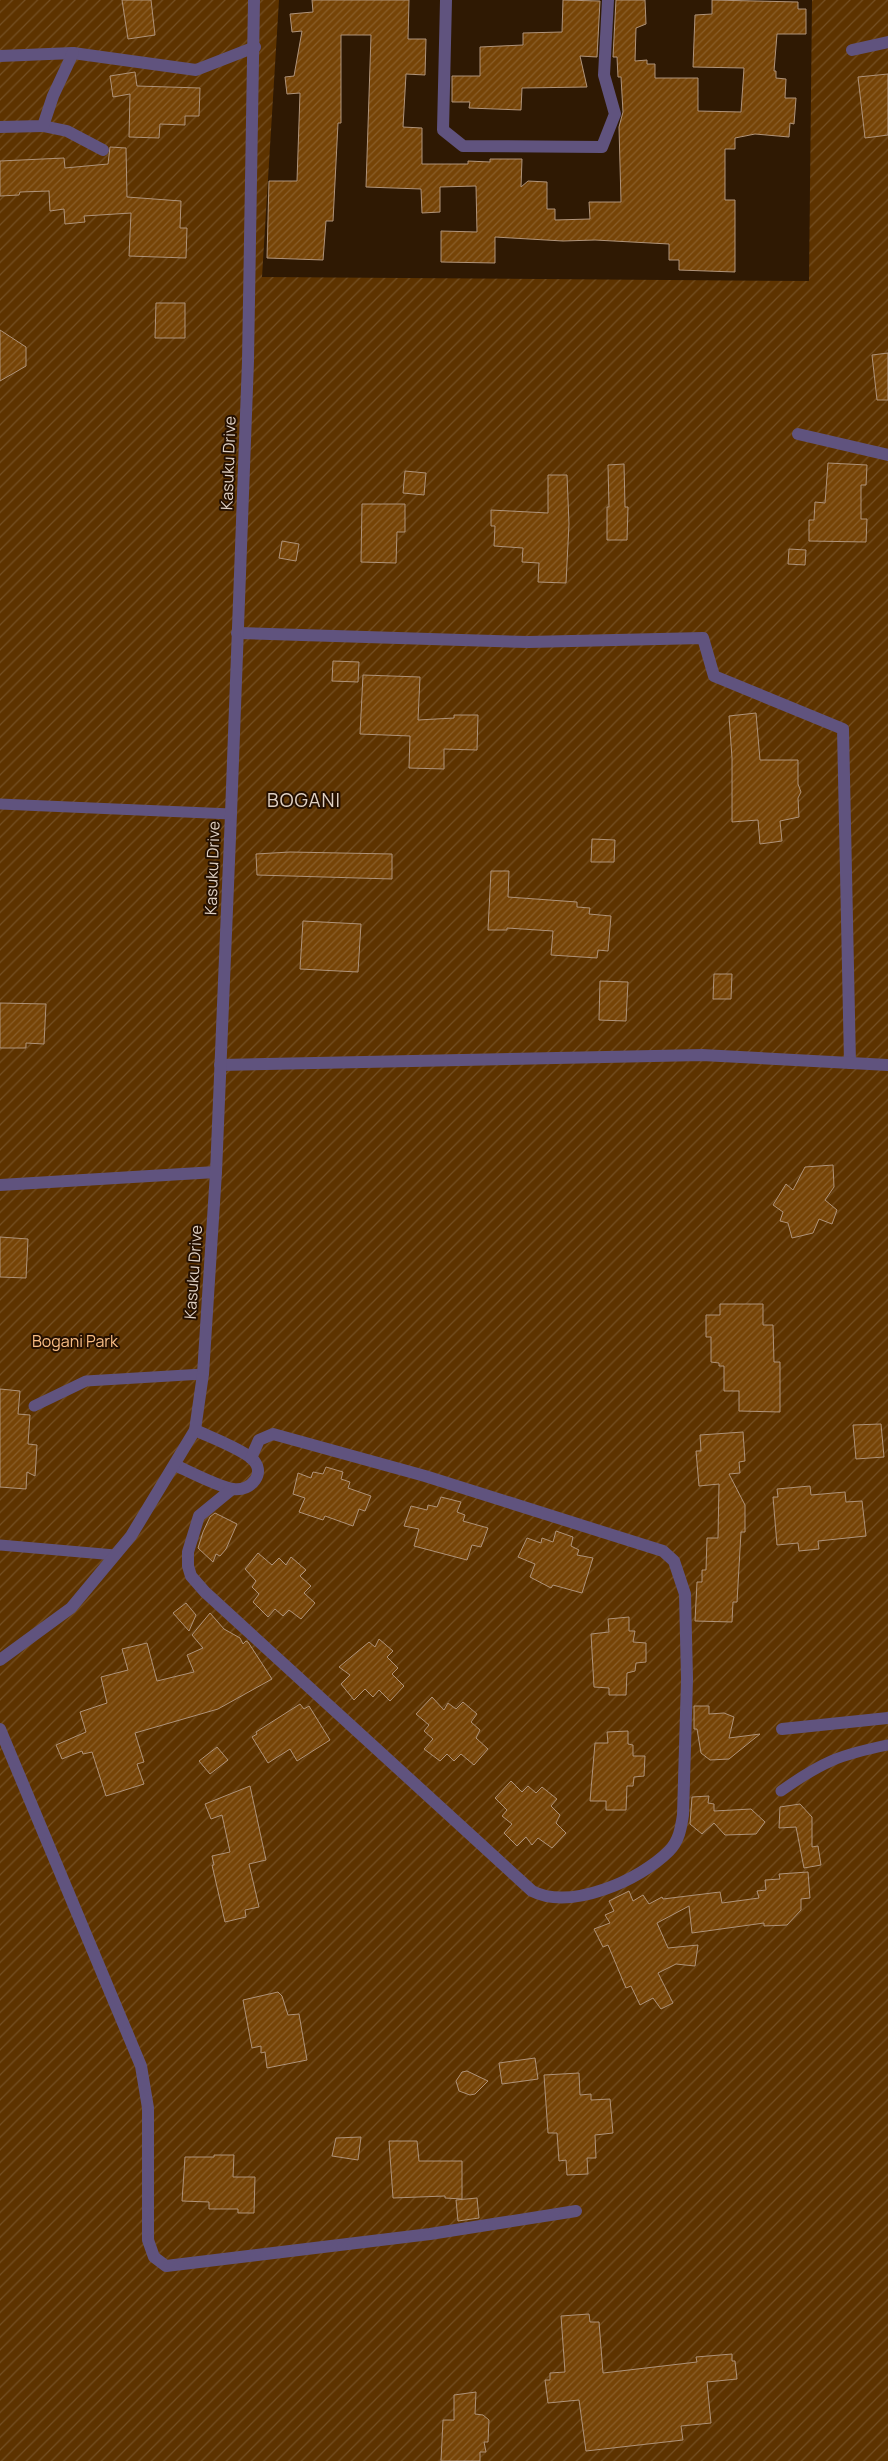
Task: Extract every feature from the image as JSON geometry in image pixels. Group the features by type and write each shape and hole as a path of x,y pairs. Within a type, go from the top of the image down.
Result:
{"street":[{"name":"Kasuku Drive","path":"0,1660 71,1608 116,1555 131,1536 176,1465 195,1430 203,1374 216,1172 231,814 248,361 255,47 254,0"},
{"path":"446,0 443,130 463,146 602,147 615,114 604,75 608,0"},
{"path":"852,50 888,42"},
{"path":"0,56 73,53 196,70 255,47"},
{"path":"43,126 53,96 73,53"},
{"path":"0,127 43,126 67,131 103,150"},
{"path":"798,434 888,455"},
{"path":"238,633 528,642 703,638 714,676 843,729 850,1063"},
{"path":"220,1065 702,1056 888,1065"},
{"path":"0,1185 216,1172"},
{"path":"176,1465 232,1489 246,1488 253,1485 257,1478 257,1468 252,1458 195,1430"},
{"path":"232,1489 199,1516 188,1552 188,1566 191,1576 205,1592 532,1891 544,1897 561,1898 602,1890 640,1872 670,1850 680,1834 683,1815 687,1680 685,1594 674,1561 663,1551 425,1476 273,1434 259,1440 252,1458"},
{"path":"782,1728 888,1718"},
{"path":"0,1729 140,2066 148,2108 148,2240 154,2257 166,2266 430,2234 576,2212"}],"lane":[{"path":"0,804 231,814"},
{"path":"34,1406 86,1381 203,1374"},
{"path":"0,1544 116,1555"},
{"path":"781,1791 812,1769 832,1759 888,1745"}],"green space":[{"name":"Bogani Park","path":"0,0 279,0 262,277 809,281 812,0 888,0 888,2461 0,2461"}],"building":[{"path":"122,0 151,0 155,35 128,39"},
{"path":"312,0 409,0 408,39 426,39 425,75 406,74 403,127 422,128 422,164 468,164 468,161 490,162 490,159 522,159 521,187 528,181 547,182 547,209 555,209 555,220 590,219 589,202 621,202 619,127 623,112 621,77 618,77 617,57 613,57 616,0 645,0 646,24 636,28 635,61 647,60 647,64 655,64 655,78 698,78 698,111 741,112 744,68 693,67 695,15 712,14 712,0 798,2 798,9 806,9 806,34 777,34 774,71 776,71 776,78 786,79 785,98 796,98 794,124 790,123 789,137 755,134 735,138 735,149 725,149 725,200 735,200 735,272 679,270 679,260 669,260 669,244 595,240 563,241 495,237 495,263 441,262 441,231 477,232 476,186 440,187 440,212 422,213 421,189 366,187 371,35 341,35 341,123 338,123 333,221 326,221 323,260 267,258 269,181 297,181 300,93 287,94 285,77 294,76 302,31 292,32 290,14 313,12"},
{"path":"563,0 600,1 597,57 580,56 587,87 522,88 521,110 469,108 470,102 452,102 452,76 480,76 480,47 523,45 523,33 562,32"},
{"path":"135,72 137,86 200,88 199,116 185,116 185,125 160,124 159,138 129,137 130,94 113,97 110,76"},
{"path":"888,74 888,135 865,138 858,77"},
{"path":"110,147 126,148 127,197 181,201 180,228 187,228 186,258 129,256 131,213 84,216 85,222 65,224 64,209 50,211 49,191 20,192 19,195 0,196 0,161 64,158 65,168 108,164"},
{"path":"156,303 185,303 185,338 155,338"},
{"path":"0,330 26,347 26,366 0,381"},
{"path":"888,353 888,400 877,400 872,355"},
{"path":"828,463 867,465 866,485 861,485 861,519 867,519 866,542 809,541 809,520 814,520 815,502 825,503"},
{"path":"624,464 625,507 628,507 627,540 607,540 607,507 609,507 608,465"},
{"path":"405,471 426,473 424,495 403,493"},
{"path":"548,475 567,475 569,524 566,583 538,582 539,563 522,562 523,548 494,546 495,526 491,526 491,510 548,513"},
{"path":"362,504 405,504 405,532 397,532 396,563 361,562"},
{"path":"282,541 299,544 296,561 279,558"},
{"path":"789,549 806,550 805,565 788,564"},
{"path":"333,661 359,662 358,682 332,681"},
{"path":"363,675 420,677 418,720 454,718 454,715 478,715 477,750 444,749 444,769 409,768 410,736 360,734"},
{"path":"756,713 760,760 798,760 798,784 801,792 798,798 799,817 780,821 782,841 760,844 758,820 732,822 732,758 729,716"},
{"path":"592,839 615,840 614,862 591,862"},
{"path":"290,852 392,854 392,879 257,875 256,854"},
{"path":"491,871 509,871 508,897 577,902 577,907 590,908 589,914 611,916 608,951 598,950 597,958 551,955 553,931 507,928 507,930 488,930"},
{"path":"303,921 361,924 358,972 300,969"},
{"path":"714,974 732,974 731,999 713,999"},
{"path":"600,981 628,982 626,1021 599,1020"},
{"path":"0,1003 46,1004 44,1044 26,1043 26,1048 0,1048"},
{"path":"833,1165 834,1187 825,1200 837,1210 832,1224 819,1219 813,1233 792,1238 788,1223 780,1221 783,1212 773,1205 786,1184 793,1190 805,1167"},
{"path":"0,1237 28,1239 26,1278 0,1277"},
{"path":"720,1304 763,1304 763,1325 773,1325 774,1362 780,1362 780,1412 739,1411 739,1391 724,1391 724,1366 711,1362 711,1337 706,1337 706,1315 720,1315"},
{"path":"0,1389 20,1391 18,1414 30,1415 28,1444 37,1445 35,1476 27,1472 26,1489 0,1487"},
{"path":"881,1424 884,1457 856,1459 853,1425"},
{"path":"743,1432 745,1461 739,1462 740,1473 729,1474 745,1505 745,1532 741,1532 737,1602 733,1602 732,1622 695,1621 697,1582 702,1582 702,1570 706,1570 707,1538 718,1538 719,1484 699,1486 696,1451 701,1451 700,1435"},
{"path":"326,1467 343,1472 341,1479 350,1482 348,1488 371,1496 365,1511 359,1509 353,1526 325,1516 323,1520 299,1512 305,1498 293,1494 298,1473 311,1478 313,1472 323,1474"},
{"path":"810,1486 811,1495 845,1492 846,1502 862,1501 866,1536 818,1541 819,1549 799,1551 798,1543 777,1545 773,1497 778,1497 777,1489"},
{"path":"441,1497 461,1502 457,1512 465,1515 463,1521 488,1528 481,1547 472,1545 467,1560 414,1546 419,1529 404,1526 411,1506 427,1510 428,1505 437,1507"},
{"path":"215,1513 237,1524 226,1549 220,1556 216,1554 213,1562 198,1548 210,1517"},
{"path":"556,1531 573,1537 571,1546 579,1550 577,1555 593,1558 582,1593 553,1585 551,1588 530,1577 535,1564 518,1557 527,1538 541,1543 542,1538 553,1542"},
{"path":"258,1553 272,1565 279,1558 286,1565 291,1557 306,1570 300,1576 311,1586 304,1593 315,1603 301,1619 289,1610 283,1616 275,1609 268,1617 253,1602 259,1594 252,1587 256,1581 245,1569"},
{"path":"186,1603 196,1615 189,1631 173,1613"},
{"path":"210,1613 224,1629 240,1638 243,1644 246,1641 248,1642 272,1679 218,1709 135,1733 144,1762 137,1764 144,1784 106,1796 92,1752 83,1754 82,1751 62,1759 56,1745 86,1732 80,1712 107,1703 101,1677 128,1670 122,1649 147,1643 157,1681 194,1672 187,1655 203,1648 192,1635"},
{"path":"629,1617 629,1631 635,1631 633,1642 646,1643 646,1662 636,1663 635,1671 627,1673 626,1695 609,1695 609,1688 594,1687 591,1634 609,1632 608,1619"},
{"path":"379,1639 393,1651 387,1657 398,1668 392,1674 404,1686 390,1701 379,1690 373,1697 365,1689 354,1700 341,1684 350,1675 339,1667 369,1642 375,1647"},
{"path":"432,1697 444,1710 448,1703 456,1709 463,1702 477,1714 471,1722 480,1730 476,1738 488,1749 474,1765 461,1754 454,1761 447,1754 440,1761 424,1749 433,1739 424,1731 429,1725 416,1714"},
{"path":"300,1704 304,1709 309,1706 330,1740 297,1761 290,1749 268,1763 252,1737 257,1734 256,1732"},
{"path":"694,1706 709,1706 709,1714 724,1713 734,1717 729,1738 760,1734 729,1759 710,1760 701,1753 697,1729 694,1729"},
{"path":"628,1731 628,1744 633,1745 633,1756 645,1756 644,1776 634,1777 633,1786 627,1786 626,1810 606,1810 606,1801 590,1801 595,1743 608,1743 607,1732"},
{"path":"217,1747 228,1760 210,1774 199,1761"},
{"path":"511,1781 522,1792 528,1786 536,1793 542,1787 557,1799 551,1806 560,1815 556,1823 566,1833 552,1848 538,1838 532,1845 526,1837 517,1846 504,1833 512,1824 502,1816 507,1810 495,1798"},
{"path":"250,1786 266,1860 249,1864 259,1907 245,1910 246,1917 225,1922 212,1865 214,1865 212,1856 230,1852 222,1815 211,1819 205,1804"},
{"path":"709,1796 708,1803 714,1804 714,1811 751,1809 765,1822 756,1834 725,1835 714,1823 702,1834 690,1824 692,1797"},
{"path":"800,1804 812,1817 812,1847 818,1846 821,1865 804,1868 796,1827 779,1828 780,1807"},
{"path":"808,1872 810,1898 801,1899 801,1910 787,1925 764,1926 764,1923 692,1933 689,1906 657,1923 668,1948 698,1945 695,1966 676,1964 658,1973 673,2003 661,2009 653,1998 640,2005 631,1986 626,1988 608,1945 603,1947 594,1929 610,1923 605,1915 614,1911 609,1901 629,1891 633,1901 643,1895 649,1904 662,1897 663,1899 720,1892 722,1903 759,1898 757,1891 766,1890 765,1880 780,1879 779,1874"},
{"path":"278,1992 282,1996 288,2015 299,2014 307,2060 267,2068 265,2052 261,2053 261,2046 252,2048 243,2000"},
{"path":"535,2058 538,2079 502,2084 499,2063"},
{"path":"467,2071 488,2081 475,2094 470,2095 459,2091 456,2081 462,2072"},
{"path":"579,2073 580,2095 591,2094 591,2100 610,2099 613,2133 595,2135 596,2158 587,2158 588,2174 567,2175 566,2160 559,2161 557,2133 548,2133 544,2075"},
{"path":"361,2137 358,2160 332,2156 336,2138"},
{"path":"389,2141 417,2141 419,2161 462,2161 462,2199 445,2198 445,2196 393,2198"},
{"path":"214,2155 234,2155 233,2177 255,2177 254,2213 238,2213 238,2209 209,2209 209,2202 182,2201 185,2157 214,2157"},
{"path":"477,2198 479,2218 458,2221 456,2200"},
{"path":"589,2314 590,2322 599,2322 603,2373 697,2362 696,2357 732,2354 732,2361 735,2361 737,2379 707,2382 711,2423 681,2426 683,2440 586,2451 579,2400 548,2403 545,2380 550,2380 550,2373 565,2372 561,2316"},
{"path":"476,2392 475,2414 483,2415 489,2420 488,2442 484,2442 486,2452 480,2452 480,2461 441,2461 443,2420 454,2420 454,2395"}],"district":[{"name":"BOGANI","path":"304,800"}]}
